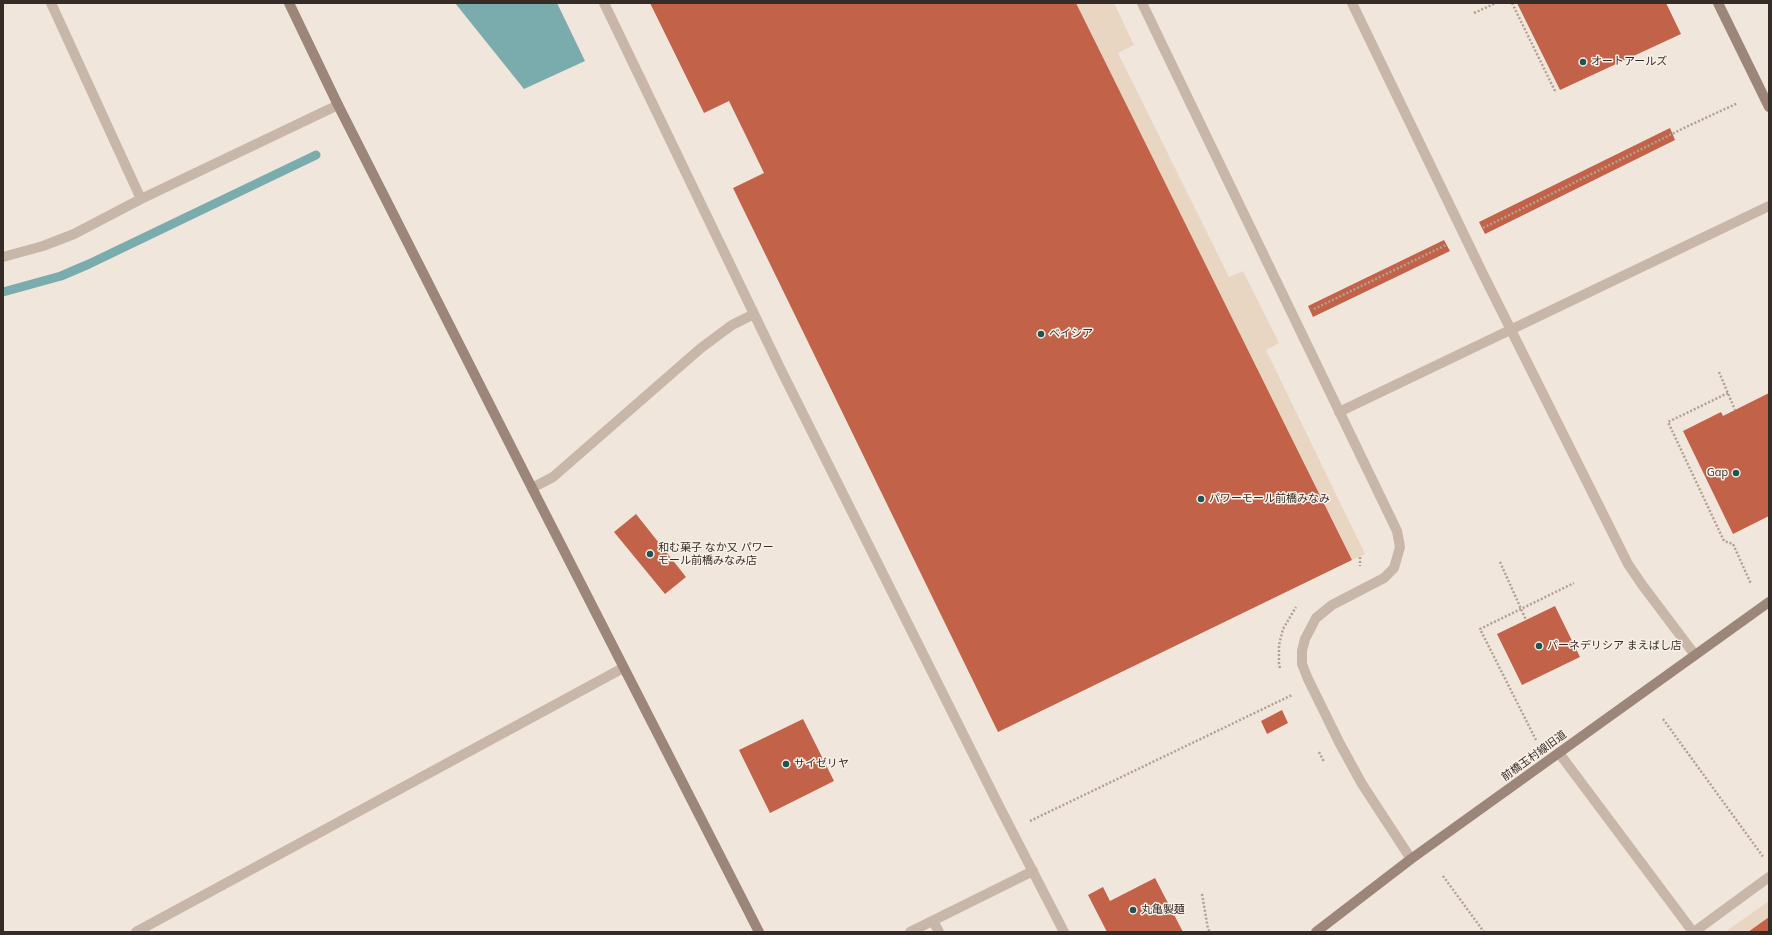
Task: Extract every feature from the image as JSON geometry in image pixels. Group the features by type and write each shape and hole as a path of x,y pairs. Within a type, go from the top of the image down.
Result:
{"street":[{"path":"51,3 141,199"},
{"path":"289,3 338,105 623,668 759,932"},
{"path":"604,3 754,314 1032,871 1064,932"},
{"path":"1142,3 1397,531 1400,547 1394,568 1384,578 1332,605 1316,618 1305,639 1302,651 1302,664 1340,744 1362,784 1411,860"},
{"path":"1352,3 1510,329 1628,564 1642,586 1695,655"},
{"path":"1718,3 1769,107"},
{"path":"3,257 43,246 74,234 141,199 338,105"},
{"path":"1339,412 1769,206"},
{"path":"532,488 553,476 701,348 732,325 754,314"},
{"name":"前橋玉村線旧道","path":"1316,932 1411,860 1769,602"},
{"path":"136,932 623,668"},
{"path":"1559,753 1693,932 1769,877"},
{"path":"910,932 1032,871"},
{"path":"933,920 939,932"}],"path":[{"path":"1474,13 1496,3"},
{"path":"1512,3 1556,93"},
{"path":"1294,319 1738,103"},
{"path":"1719,372 1735,410"},
{"path":"1728,393 1668,422 1724,541 1733,544 1751,584"},
{"path":"1500,562 1526,620"},
{"path":"1536,740 1480,629 1574,583"},
{"path":"1025,824 1292,695"},
{"path":"1663,719 1769,864"},
{"path":"1443,876 1484,932"},
{"path":"1202,894 1208,929 1210,932"}],"shaded area":[{"path":"1076,3 1114,3 1134,45 1118,53 1229,277 1243,271 1279,343 1266,350 1365,554 1352,560"},
{"path":"1769,901 1769,917 1748,932 1725,932"}],"water":[{"path":"455,3 557,3 585,61 524,89"}],"building":[{"path":"650,3 1076,3 1352,560 998,732 733,188 764,173 729,101 704,113"},
{"name":"オートアールズ","path":"1517,3 1666,3 1681,34 1560,90"},
{"path":"1670,128 1675,140 1485,234 1479,222"},
{"path":"1444,240 1450,251 1313,317 1308,306"},
{"name":"Gap","path":"1769,393 1769,516 1733,534 1683,431 1721,412 1723,416"},
{"name":"和む菓子 なか又 パワー モール前橋みなみ店","path":"636,514 686,577 665,594 614,532"},
{"name":"パーネデリシア まえばし店","path":"1555,606 1580,657 1522,685 1497,634"},
{"path":"1282,710 1288,723 1267,734 1261,721"},
{"path":"803,719 834,781 770,813 739,750"},
{"name":"丸亀製麺","path":"1155,878 1183,932 1107,932 1088,895 1103,887 1110,901"},
{"path":"1769,917 1769,932 1748,932"}],"waterway":[{"path":"3,292 61,276 89,264 316,155"}],"place":[{"name":"オートアールズ","path":"1583,62"},
{"name":"ベイシア","path":"1041,334"},
{"name":"Gap","path":"1736,473"},
{"name":"パワーモール前橋みなみ","path":"1201,499"},
{"name":"和む菓子 なか又 パワー モール前橋みなみ店","path":"650,554"},
{"name":"パーネデリシア まえばし店","path":"1539,646"},
{"name":"サイゼリヤ","path":"786,764"},
{"name":"丸亀製麺","path":"1133,910"}]}
